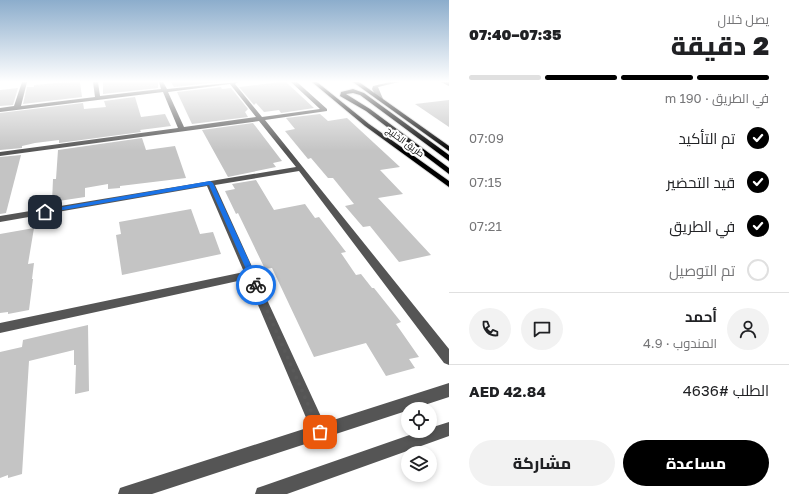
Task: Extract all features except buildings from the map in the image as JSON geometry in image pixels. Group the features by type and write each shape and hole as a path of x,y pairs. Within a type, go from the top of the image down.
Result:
{"main road":[{"name":"طريق الخليج","path":"342,105 367,125 449,185"},
{"path":"359,105 368,110 449,172"},
{"path":"377,105 449,159"},
{"name":"طريق الخليج","path":"388,105 449,149"}],"street":[{"path":"0,110 44,105"},
{"path":"172,105 182,129"},
{"path":"250,105 449,359"},
{"path":"0,154 325,110 320,105"},
{"path":"0,220 301,168"},
{"path":"210,183 252,274 320,432"},
{"path":"0,328 252,274"},
{"path":"126,494 449,390"},
{"path":"263,494 449,429"}],"way so far":[{"path":"256,285 320,432"}],"route":[{"path":"45,212 210,183 256,285"}]}
